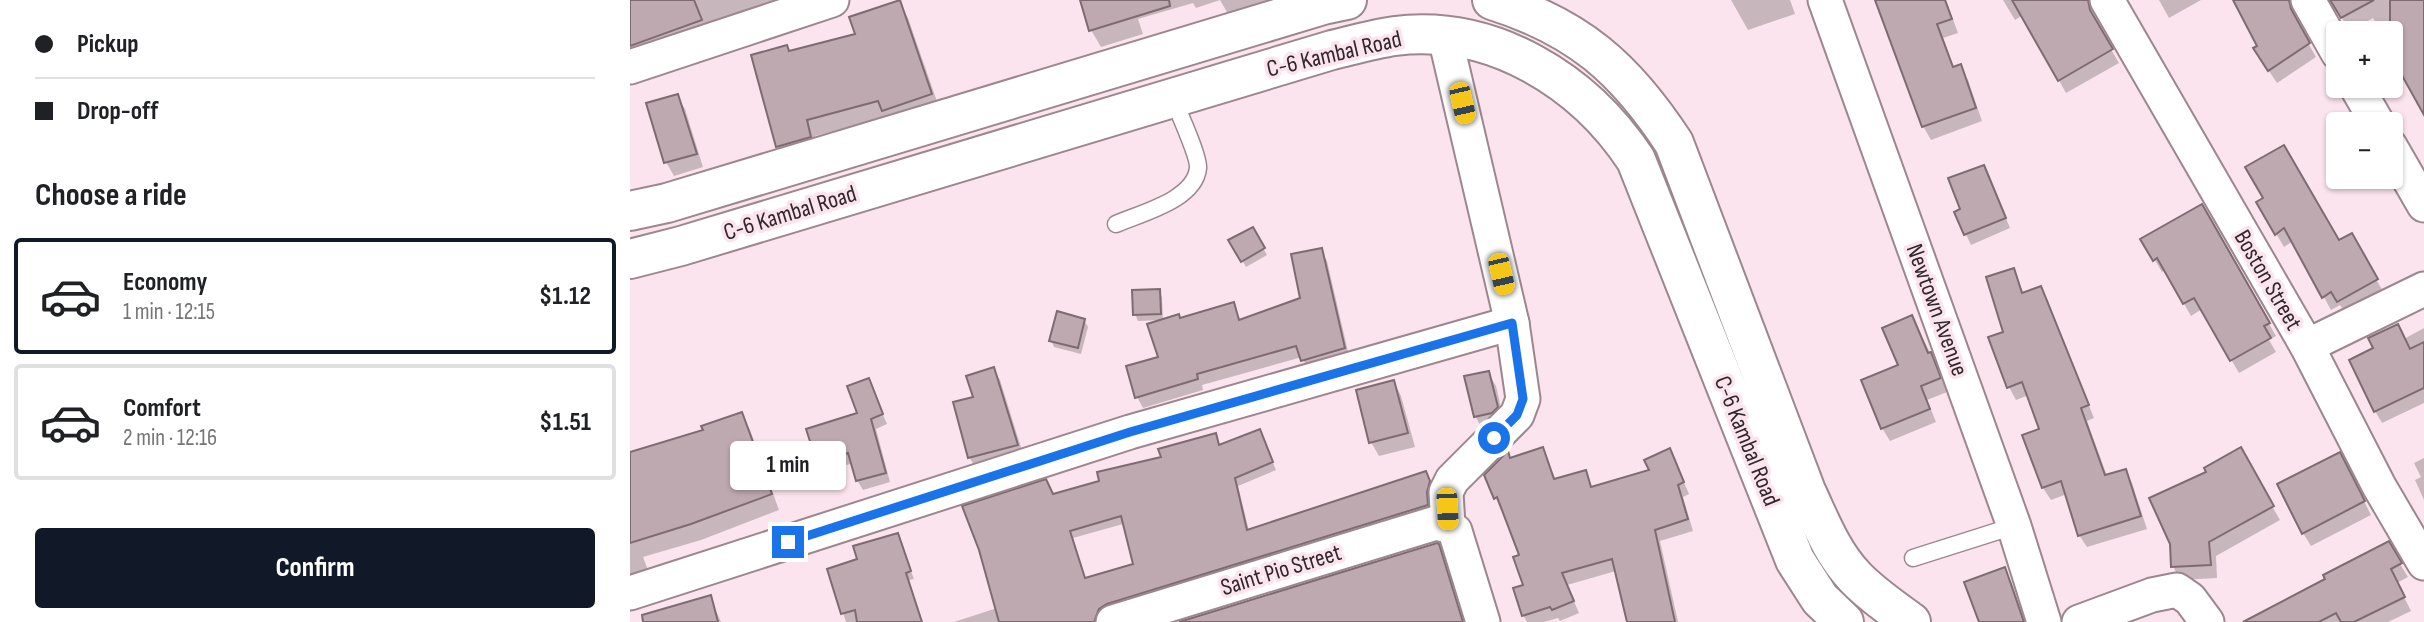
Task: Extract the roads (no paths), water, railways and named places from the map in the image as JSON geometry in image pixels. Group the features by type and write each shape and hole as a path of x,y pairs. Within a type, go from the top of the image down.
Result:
{"main road":[{"name":"C-6 Kambal Road","path":"630,211 667,203 1347,0"},
{"name":"C-6 Kambal Road","path":"1492,0 1557,26 1589,47 1623,75 1652,110 1674,143 1806,491 1828,540 1853,576 1911,622"},
{"name":"C-6 Kambal Road","path":"630,259 1332,50 1395,36 1444,37 1498,48 1537,65 1594,107 1618,133 1636,160 1795,560 1819,600 1844,622"},
{"path":"991,107 1006,147"}],"street":[{"path":"630,67 832,0"},
{"name":"Newtown Avenue","path":"1825,0 2014,526 2044,622"},
{"name":"Boston Street","path":"2107,0 2307,346 2379,485 2424,563"},
{"path":"2308,0 2326,32"},
{"path":"1444,37 1462,103 1512,323 1523,399 1517,415 1452,480 1446,492 1448,526 1455,531 1483,622"},
{"path":"2403,169 2424,205"},
{"path":"2307,346 2424,289"},
{"path":"630,593 1130,432 1512,323"},
{"name":"Saint Pio Street","path":"1114,622 1436,523 1448,526"},
{"path":"2079,622 2152,595 2177,590 2190,599 2207,622"}],"lane":[{"path":"1116,224 1178,198 1194,182 1198,166 1172,96"},
{"path":"1913,558 2014,526"}]}
